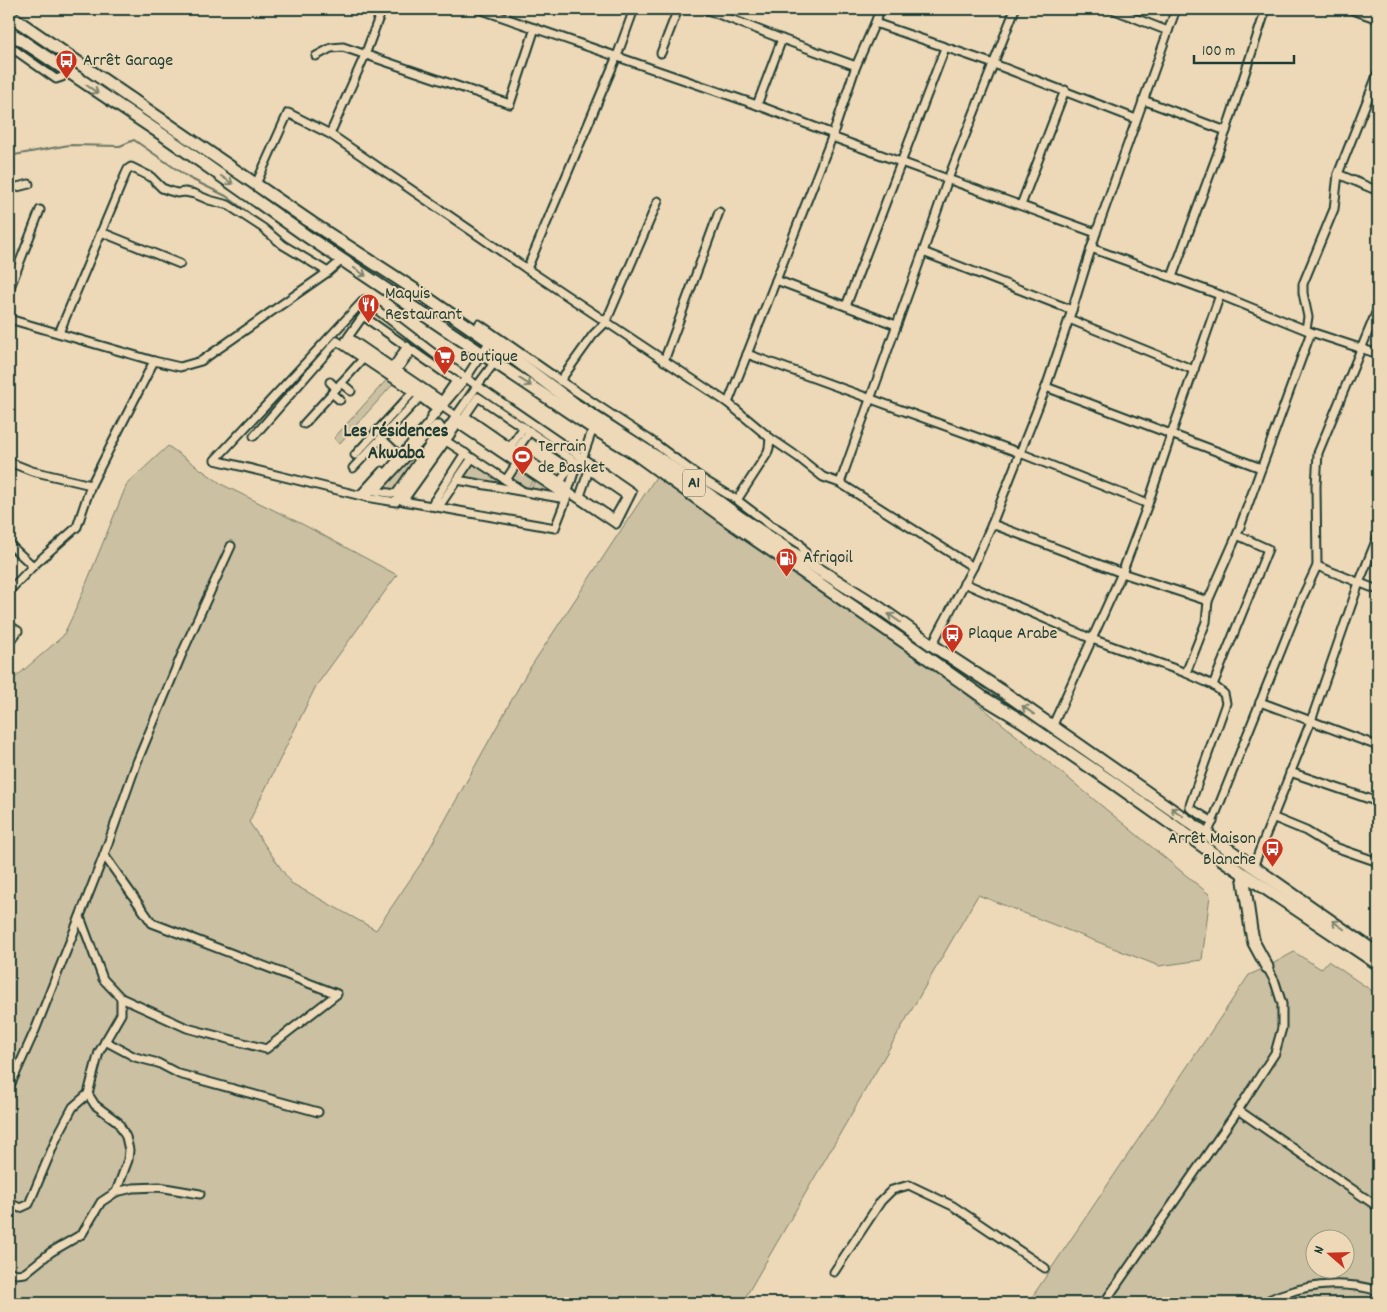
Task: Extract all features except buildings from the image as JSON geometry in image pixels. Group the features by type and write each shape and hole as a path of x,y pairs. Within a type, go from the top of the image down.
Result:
{"main road":[{"name":"A1","path":"9,15 490,341 576,405 666,463 738,516 877,606 1178,813 1248,870 1378,964"},
{"name":"A1","path":"9,32 166,137 342,260 495,363 593,428 633,452 727,520 984,698 1022,721 1112,782 1211,852 1248,870 1378,954"},
{"path":"1248,870 1250,930 1266,967"}],"street":[{"path":"330,134 365,55 382,9"},
{"path":"479,9 757,105 901,162 1096,233"},
{"path":"527,269 617,56 634,9"},
{"path":"662,52 678,9"},
{"path":"705,9 714,10 782,39 856,66"},
{"path":"728,403 832,135 856,66 880,9"},
{"path":"840,483 948,179 1015,9"},
{"path":"1112,9 1168,31"},
{"path":"932,645 973,567 992,524 1046,386 1096,233 1176,9"},
{"path":"1172,277 1226,131 1266,9"},
{"path":"1350,9 1378,19"},
{"path":"875,24 994,64 1136,118"},
{"path":"316,56 331,48 343,47 510,104 535,28"},
{"path":"757,105 782,39"},
{"path":"9,46 56,79 62,77 67,71"},
{"path":"846,306 945,48"},
{"path":"1186,673 1206,622 1208,601 1237,536 1309,330 1303,284 1334,209 1338,174 1378,73"},
{"path":"1021,205 1065,90"},
{"path":"1143,100 1226,131"},
{"path":"256,184 288,113 330,134 527,269 728,403 770,438 823,477 840,483 973,567"},
{"path":"59,333 126,173 131,167 151,178 162,188 170,191 195,194 228,205 263,228 283,245 328,272"},
{"path":"1338,174 1378,190"},
{"path":"9,189 29,184"},
{"path":"560,380 593,334 606,322 658,202"},
{"path":"9,290 40,210"},
{"path":"664,361 718,212"},
{"path":"101,232 180,264"},
{"path":"1091,248 1378,354"},
{"path":"923,252 1072,310"},
{"path":"9,319 180,367 201,361 328,272 342,260"},
{"path":"776,280 896,325"},
{"path":"1052,727 1122,574 1220,295"},
{"path":"346,340 568,496 616,524 632,492 477,386 364,300 216,460 363,496 557,532 568,496"},
{"path":"1207,835 1302,598 1317,566 1316,486 1318,454 1378,308"},
{"path":"363,316 456,381 442,401 395,369 348,337 363,316"},
{"path":"1069,319 1194,370"},
{"path":"479,324 800,544 804,552 802,559"},
{"path":"254,436 337,341 437,410 363,496"},
{"path":"363,496 466,378 490,341"},
{"path":"395,369 409,348"},
{"path":"396,502 477,386 504,351"},
{"path":"747,354 1020,453 1148,504"},
{"path":"304,424 363,358"},
{"path":"9,591 33,566 76,527 91,484 154,361"},
{"path":"330,382 337,388 351,392"},
{"path":"1046,386 1261,468"},
{"path":"337,388 340,400"},
{"path":"355,455 413,392"},
{"path":"478,396 527,429 574,461 560,482 465,416 478,396"},
{"path":"353,468 420,397"},
{"path":"568,496 458,424 404,501 432,503 556,528 568,496 593,428"},
{"path":"436,425 439,425 441,428 396,494 375,491 436,425"},
{"path":"513,450 527,429"},
{"path":"380,438 398,454"},
{"path":"737,500 767,454 770,438"},
{"path":"446,441 524,492"},
{"path":"432,503 468,455"},
{"path":"432,503 442,502 457,480 468,455"},
{"path":"9,462 32,471 91,484"},
{"path":"506,480 517,463"},
{"path":"589,470 627,496 614,519 580,496 589,470"},
{"path":"457,480 524,492 568,496"},
{"path":"992,524 1122,574 1208,601"},
{"path":"1213,685 1268,549 1237,536"},
{"path":"1248,870 1311,721 1359,583 1378,536"},
{"path":"9,544 33,566"},
{"path":"9,1088 36,1028 80,917 137,762 184,649 231,546"},
{"path":"1317,566 1378,590"},
{"path":"964,583 1092,639 1186,673 1213,685 1224,694 1226,703 1190,805 1190,808 1213,822"},
{"path":"9,625 18,631 9,643"},
{"path":"1260,702 1378,746"},
{"path":"1290,772 1378,802"},
{"path":"1272,817 1306,832 1329,845 1378,862"},
{"path":"80,917 103,979 121,998 187,1028 266,1050 337,994 152,923 104,855"},
{"path":"1104,1303 1238,1110 1275,1053 1282,1028 1282,1004 1275,982 1266,967"},
{"path":"9,1203 20,1208 29,1204 57,1138 73,1107 88,1094 99,1052 121,1014 121,998"},
{"path":"105,1041 179,1074 318,1112"},
{"path":"88,1094 95,1106 118,1122 126,1137 129,1150 128,1160 116,1192"},
{"path":"1238,1110 1378,1207"},
{"path":"834,1272 881,1201 892,1190 908,1184 953,1206 1045,1268"},
{"path":"9,1271 16,1274 25,1273 51,1252 82,1234 101,1202 116,1192 132,1188 159,1187 200,1194"},
{"path":"1262,1303 1288,1292 1316,1286 1344,1285 1378,1291"}],"shaded area":[{"path":"389,377 395,382 339,444 334,438"},
{"path":"413,394 417,396 355,463 352,460"},
{"path":"430,436 394,492 378,489"},
{"path":"168,446 223,485 304,525 397,575 316,686 249,822 291,883 376,930 422,862 526,674 660,471 898,638 1210,895 1202,960 1159,966 978,895 742,1303 9,1303 9,683 63,636 127,484"},
{"path":"472,459 512,486 460,478"},
{"name":"Terrain de Basket","path":"517,465 536,477 528,488 509,476"},
{"path":"537,478 559,496 530,490"},
{"path":"1294,952 1321,969 1328,961 1378,995 1378,1303 1028,1303 1249,975"}],"waterway":[{"path":"9,156 69,145 120,146 134,140 189,178 226,196 249,213"}],"place":[{"name":"Arrêt Garage","path":"67,80"},
{"name":"Maquis Restaurant","path":"369,323"},
{"name":"Boutique","path":"444,376"},
{"name":"Terrain de Basket","path":"522,476"},
{"name":"Afriqoil","path":"787,577"},
{"name":"Plaque Arabe","path":"952,653"},
{"name":"Arrêt Maison Blanche","path":"1272,868"}],"district":[{"name":"Les résidences Akwaba","path":"396,443"}]}
